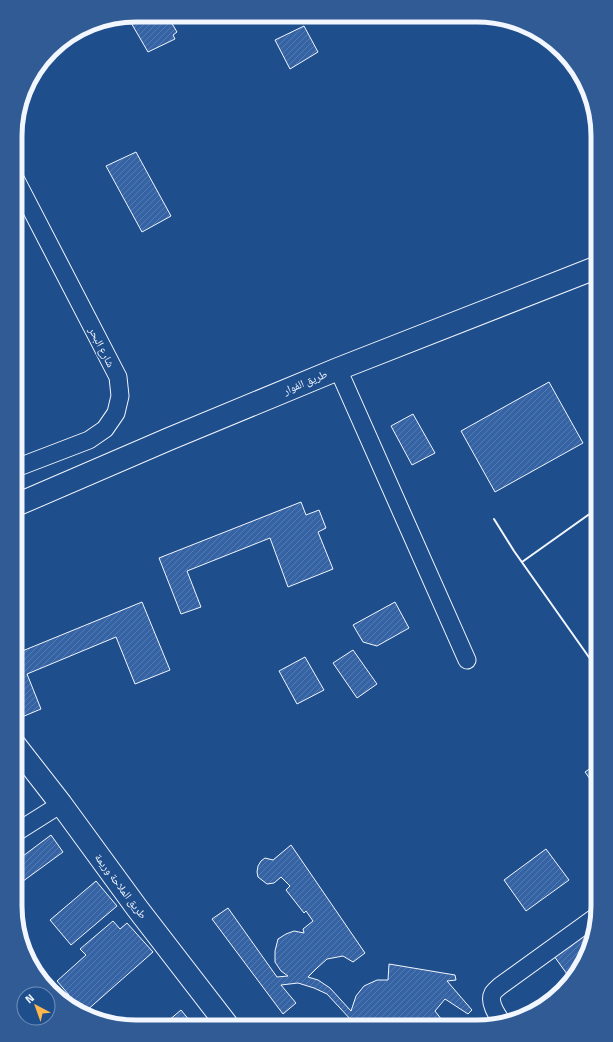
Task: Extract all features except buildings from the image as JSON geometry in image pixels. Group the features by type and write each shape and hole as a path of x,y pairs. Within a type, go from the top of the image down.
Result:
{"street":[{"name":"شارع البحر","path":"22,192 118,377 120,396 116,413 105,428 89,440 22,466"},
{"name":"طريق الفوار","path":"22,502 169,439 338,369 591,270"},
{"path":"338,369 466,660"},
{"name":"طريق الملاحة وريمة","path":"22,754 223,1020"},
{"path":"22,829 61,804"},
{"path":"499,1018 492,1002 492,994 500,986 590,921"}],"wall":[{"path":"522,562 591,513"},
{"path":"494,519 514,551 591,660"}]}
